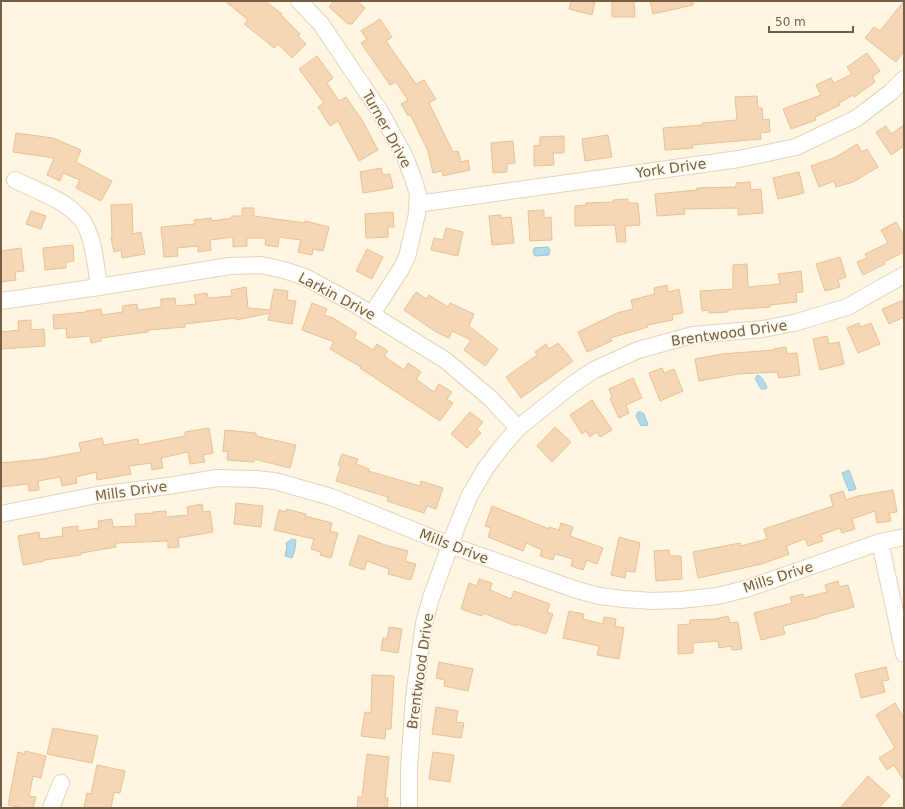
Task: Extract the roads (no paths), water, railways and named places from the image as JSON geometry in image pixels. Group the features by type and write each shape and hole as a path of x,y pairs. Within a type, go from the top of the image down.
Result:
{"street":[{"name":"Turner Drive","path":"299,1 321,24 381,113 408,164 418,194 417,214 407,257 372,314"},
{"name":"York Drive","path":"417,204 739,159 796,147 857,118 891,92 904,79"},
{"path":"15,180 68,206 79,216 87,229 92,245 99,287"},
{"name":"Larkin Drive","path":"1,301 230,266 261,265 284,270 305,277 372,314 445,360 490,398 518,428"},
{"name":"Brentwood Drive","path":"409,808 409,768 414,698 424,623 431,598 469,497 485,469 518,428 572,384 594,370 638,350 693,335 763,329 794,323 847,307 904,275"},
{"name":"Mills Drive","path":"1,514 97,495 217,478 275,481 331,497 450,545 574,589 599,596 652,601 718,596 749,588 880,542 904,537"},
{"path":"880,542 904,654"},
{"path":"51,808 61,783"}],"water":[{"path":"548,247 550,250 549,255 535,256 533,253 534,248"},
{"path":"758,375 765,382 767,387 766,389 761,389 755,378"},
{"path":"638,412 644,414 648,424 647,426 641,426 636,416"},
{"path":"849,470 856,489 849,491 842,473"},
{"path":"292,539 296,540 292,558 285,556 287,547 286,543"}]}
